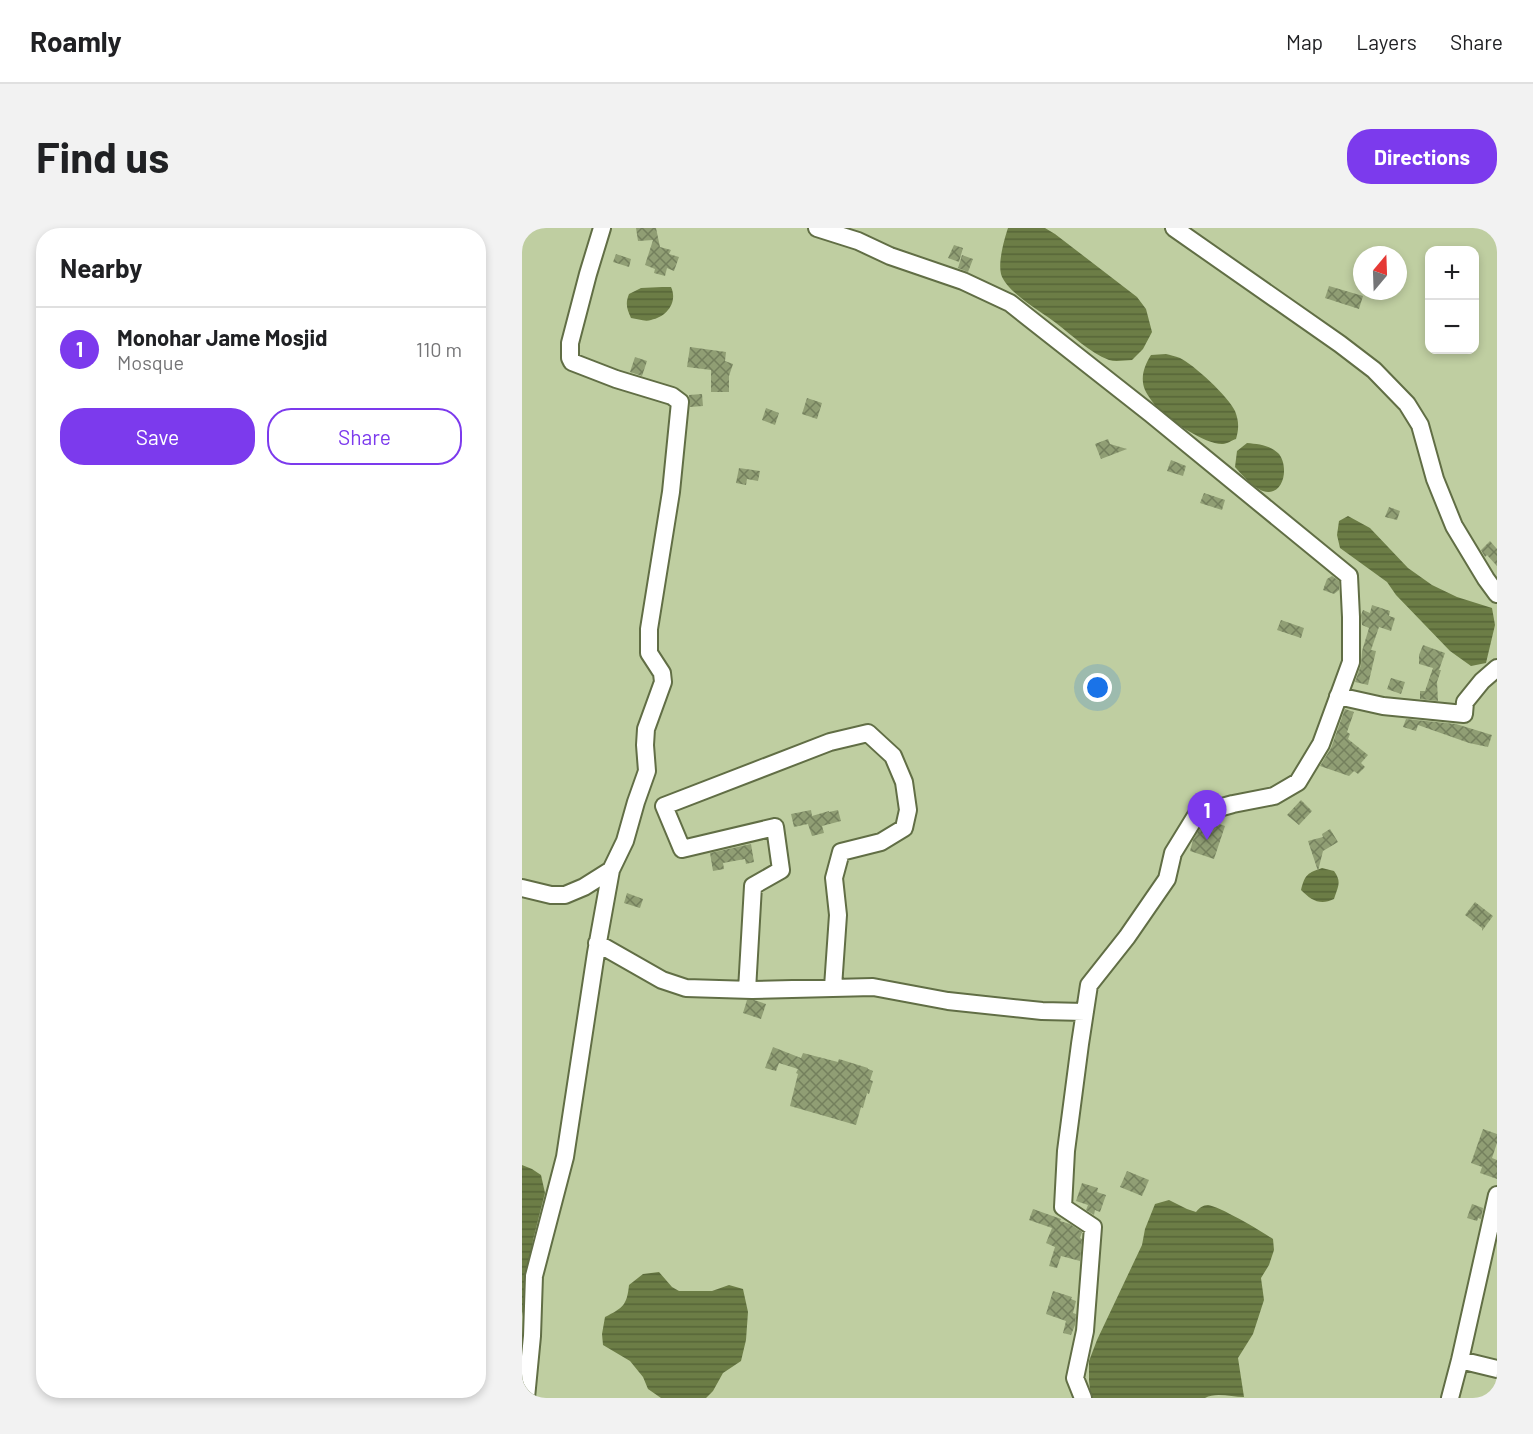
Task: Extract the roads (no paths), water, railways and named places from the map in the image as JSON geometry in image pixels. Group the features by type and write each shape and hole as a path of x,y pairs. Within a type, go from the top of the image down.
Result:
{"street":[{"path":"526,1398 532,1336 534,1276 565,1157 597,943 611,870 625,841 647,771 646,729 663,682 662,673 649,652 649,629 671,492 680,402 672,396 616,379 572,362 570,358 570,343 602,228"},
{"path":"817,228 858,241 890,256 963,282 1010,303 1151,414 1349,576 1351,662 1321,744 1298,782 1274,796 1197,814 1173,853 1167,879 1127,937 1089,985 1066,1151 1063,1207 1093,1227 1085,1331 1075,1378 1083,1398"},
{"path":"1174,228 1340,344 1374,370 1407,404 1420,425 1435,479 1454,526 1497,594"},
{"path":"1338,696 1383,706 1464,714 1465,702 1482,681 1497,668"},
{"path":"747,990 753,886 781,870 775,826 682,849 664,806 830,742 868,733 893,756 904,782 908,810 904,828 881,842 841,852 834,878 838,915 833,987"},
{"path":"522,888 551,895 565,895 585,887 611,870"},
{"path":"597,943 662,980 686,988 747,990 873,987 948,1001 1042,1011 1085,1012"},
{"path":"1450,1398 1494,1222 1497,1195"},
{"path":"1460,1360 1497,1369"}],"place":[{"name":"Monohar Jame Mosjid","path":"1207,840"}]}
